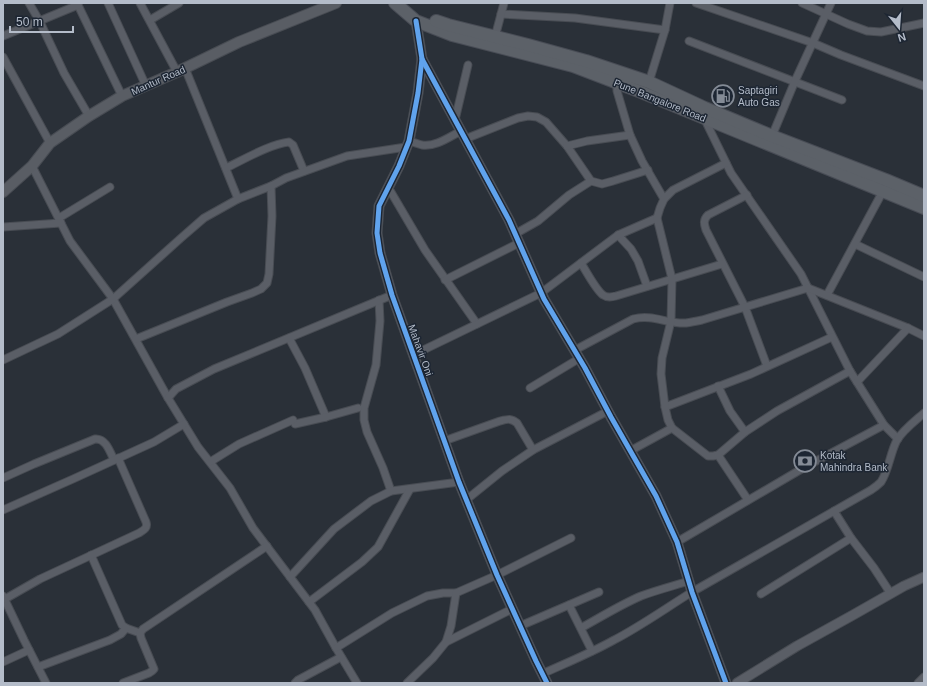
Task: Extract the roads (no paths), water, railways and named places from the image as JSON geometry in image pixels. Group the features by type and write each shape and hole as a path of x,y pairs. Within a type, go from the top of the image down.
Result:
{"main road":[{"name":"Mantur Road","path":"3,192 32,166 50,142 122,96 239,42 336,3"},
{"name":"Pune Bangalore Road","path":"395,3 416,21 452,35 495,37 586,61 649,82 705,108 772,136 924,196"},
{"name":"Pune Bangalore Road","path":"406,3 427,18 474,36 573,66 924,208"}],"street":[{"path":"29,3 40,22 64,74 89,116"},
{"path":"108,3 146,86"},
{"path":"140,3 181,70 226,168 238,199"},
{"path":"150,20 179,3"},
{"path":"495,37 504,3"},
{"path":"649,82 665,30 670,3"},
{"path":"696,3 813,43 924,86"},
{"path":"802,3 867,31 880,32 924,22"},
{"path":"772,136 795,81 831,3"},
{"path":"3,36 40,22 77,4 122,96"},
{"path":"501,14 575,18 665,30"},
{"name":"Mahavir Oni","path":"416,21 422,59 418,93 408,144 379,206 377,234 380,254 392,295 459,482 497,575 544,680"},
{"path":"689,41 842,100"},
{"path":"3,57 6,70 50,142"},
{"path":"422,59 509,220 544,299 577,354 656,496 677,542 692,592 726,683"},
{"path":"455,120 468,65"},
{"path":"617,83 617,91 630,135 635,147 664,199"},
{"path":"465,139 518,118 528,116 537,117 546,122 567,146 591,181 602,184 613,182 648,170"},
{"path":"704,118 731,173 801,274 850,371 884,425 898,439"},
{"path":"3,360 58,334 113,299 204,218 238,199 271,186 286,178 347,156 408,144 431,144 460,131"},
{"path":"567,146 595,139 630,135"},
{"path":"226,168 282,142 289,142 292,145 304,171"},
{"path":"726,163 673,190 664,199 657,218 672,279 671,321 662,358 661,374 665,407 668,420 672,428 708,456 718,455 745,432 777,411 850,371"},
{"path":"32,166 70,241 113,299 168,398 198,447 230,488 253,528 315,610 357,683"},
{"path":"514,234 538,221 569,195 591,181"},
{"path":"136,339 252,293 261,289 267,283 269,274 272,216 271,186"},
{"path":"3,227 60,220 110,187"},
{"path":"388,187 425,250 477,324"},
{"path":"827,295 884,191"},
{"path":"747,195 708,215 705,218 704,223 722,264 745,307 767,366"},
{"path":"413,355 541,293 618,235 657,218"},
{"path":"618,235 631,249 638,261 647,286"},
{"path":"445,280 519,243"},
{"path":"855,244 924,277"},
{"path":"581,263 603,296 608,297 616,296 722,264"},
{"path":"530,388 577,354 633,319 648,317 686,323 702,320 808,288 908,328 924,336"},
{"path":"168,398 176,389 214,369 392,295"},
{"path":"379,300 380,321 376,365 364,408 364,420 367,432 383,468 391,491"},
{"path":"857,382 908,328"},
{"path":"665,407 751,374 832,337"},
{"path":"289,338 306,368 326,417"},
{"path":"718,386 730,410 745,432"},
{"path":"210,462 239,444 294,422 326,417 358,408"},
{"path":"466,500 502,471 533,450 608,411"},
{"path":"544,680 592,651 635,629 692,592 871,490 880,483 885,474 898,439 913,422 924,413"},
{"path":"444,441 508,419 517,423 533,450"},
{"path":"3,510 154,442 184,424"},
{"path":"677,542 748,500 884,425"},
{"path":"630,451 672,428"},
{"path":"3,478 96,439 100,439 116,459 147,525 146,528 139,533 4,597 46,683"},
{"path":"718,455 748,500"},
{"path":"290,577 334,529 371,501 391,491 459,482"},
{"path":"309,602 362,562 378,547 410,489"},
{"path":"834,511 851,538 874,568 891,594"},
{"path":"336,648 392,613 427,596 443,593 456,593 497,575 571,538"},
{"path":"761,594 851,538"},
{"path":"140,633 143,629 266,546"},
{"path":"91,555 122,625 140,633"},
{"path":"737,683 797,646 924,577"},
{"path":"581,628 622,605 642,596 689,581"},
{"path":"520,626 599,592"},
{"path":"407,683 434,658 446,642 451,626 456,593"},
{"path":"569,605 592,651"},
{"path":"446,642 512,609"},
{"path":"38,667 110,640 121,634 126,628"},
{"path":"123,683 149,673 154,669 140,633"},
{"path":"3,662 29,650"},
{"path":"295,683 341,657"},
{"path":"918,683 924,677"}],"place":[{"name":"Saptagiri Auto Gas","path":"723,96"},
{"name":"Kotak Mahindra Bank","path":"805,461"}]}
